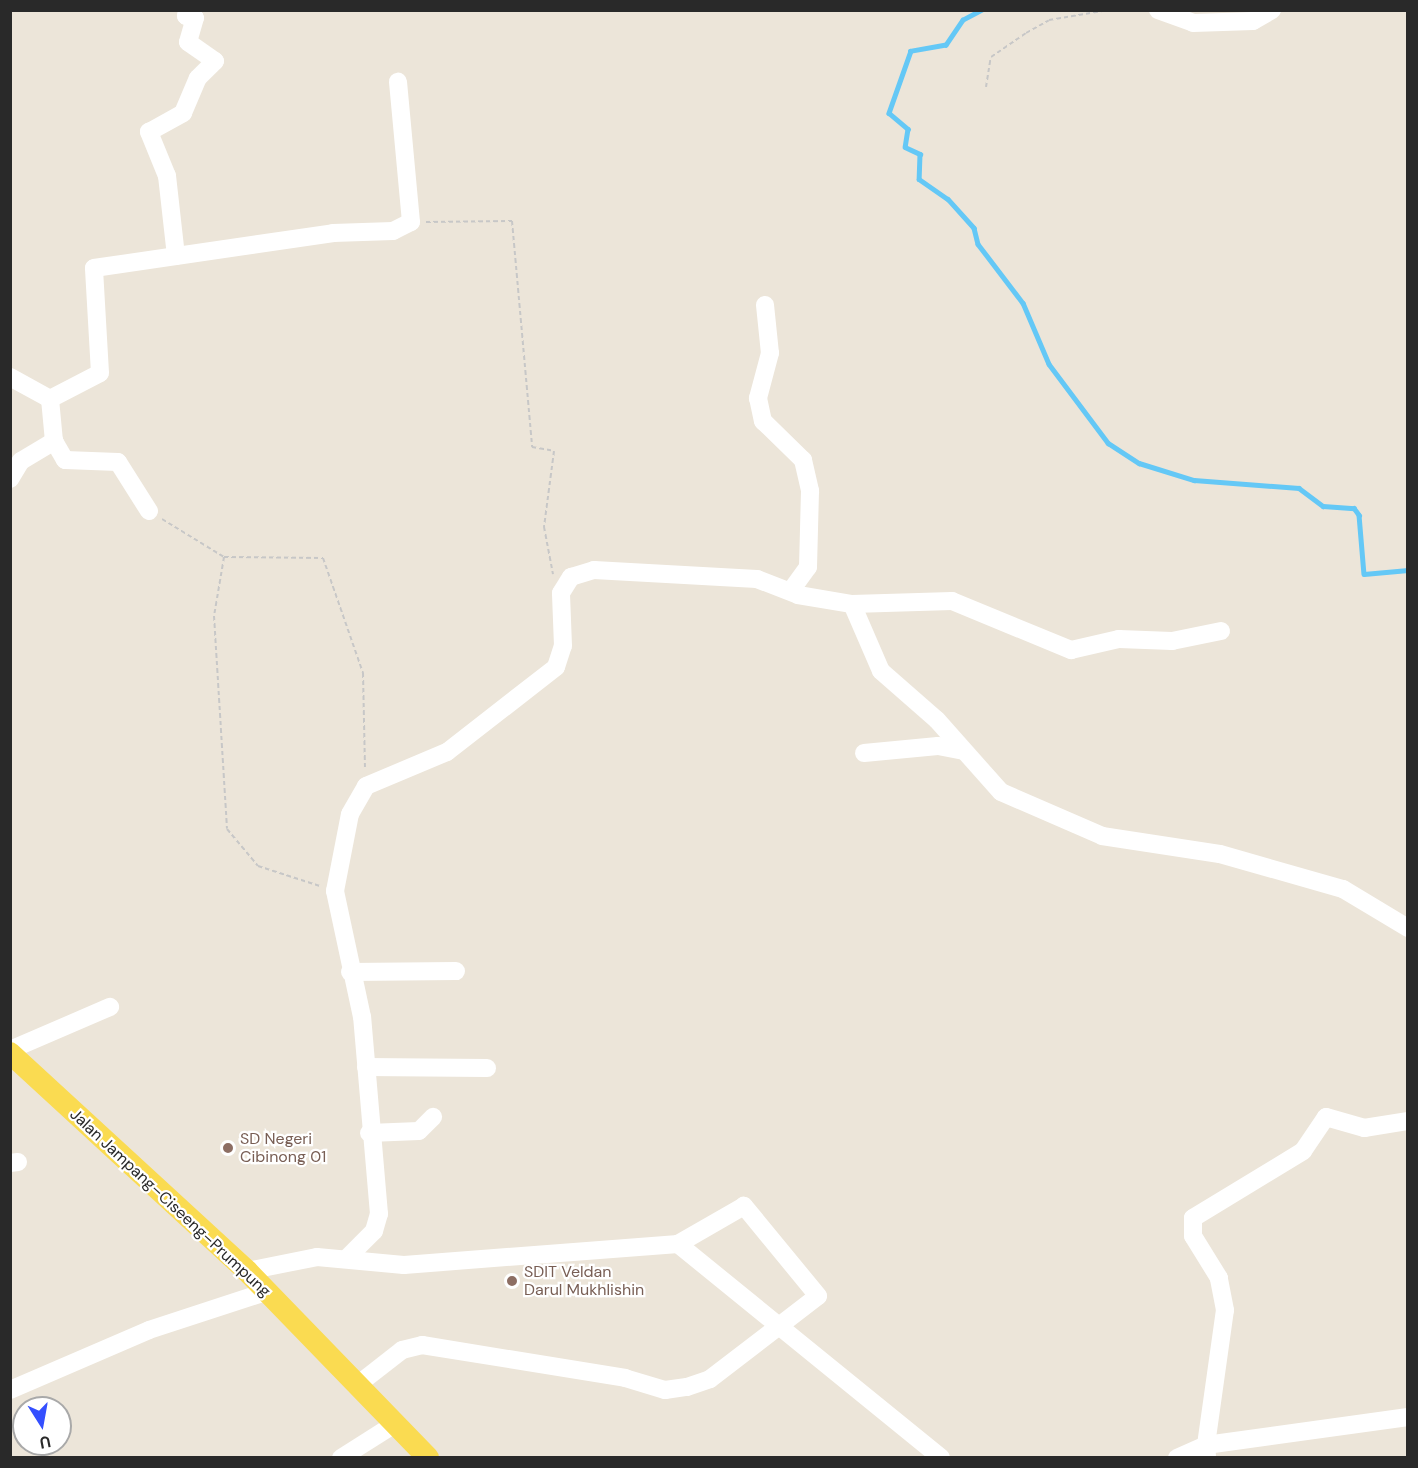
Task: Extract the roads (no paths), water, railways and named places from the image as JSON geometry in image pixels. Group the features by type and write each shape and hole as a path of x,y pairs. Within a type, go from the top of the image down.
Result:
{"main road":[{"name":"Jalan Jampang–Ciseeng–Prumpung","path":"10,1052 247,1271 393,1425 428,1458"}],"street":[{"path":"176,256 167,176 149,132 183,113 198,78 214,61 188,42 195,18 186,16 187,10"},
{"path":"1158,10 1193,23 1253,21 1272,10"},
{"path":"50,399 100,373 94,268 333,233 393,231 411,222 398,82"},
{"path":"765,305 770,353 758,398 763,421 803,460 810,491 808,567 791,591"},
{"path":"10,377 50,399"},
{"path":"50,399 54,441 65,460 118,462 149,511"},
{"path":"10,479 25,458 54,441"},
{"path":"347,1258 378,1222 369,1134 362,1017 350,972 335,891 350,814 366,786 447,752 556,667 563,646 563,585 594,570 757,579 791,591 852,604 968,604 1071,650 1119,639 1172,641 1221,631"},
{"path":"852,604 876,664 963,751 994,788 1080,828 1250,861 1343,889 1407,928"},
{"path":"864,753 938,746 963,751"},
{"path":"350,972 456,971"},
{"path":"10,1052 110,1007"},
{"path":"366,1067 487,1068"},
{"path":"369,1134 420,1131 433,1117"},
{"path":"1207,1451 1225,1310 1219,1278 1193,1236 1193,1218 1298,1155 1326,1117 1364,1128 1407,1121"},
{"path":"247,1271 287,1260 347,1258 404,1265 678,1244 739,1206 751,1210 817,1291 815,1300 781,1323 710,1379 676,1389 422,1345 402,1350 356,1386"},
{"path":"678,1244 781,1323 941,1458"},
{"path":"10,1390 149,1330 265,1292"},
{"path":"1177,1458 1407,1417"},
{"path":"341,1458 393,1425"}],"waterway":[{"path":"982,10 963,20 946,45 911,51 889,113 908,129 905,147 920,154 919,179 948,199 974,228 978,244 1023,303 1049,364 1108,443 1139,463 1194,480 1299,488 1323,506 1354,508 1359,515 1364,574 1408,570"}],"place":[{"name":"SD Negeri Cibinong 01","path":"228,1148"},
{"name":"SDIT Veldan Darul Mukhlishin","path":"512,1281"}]}
